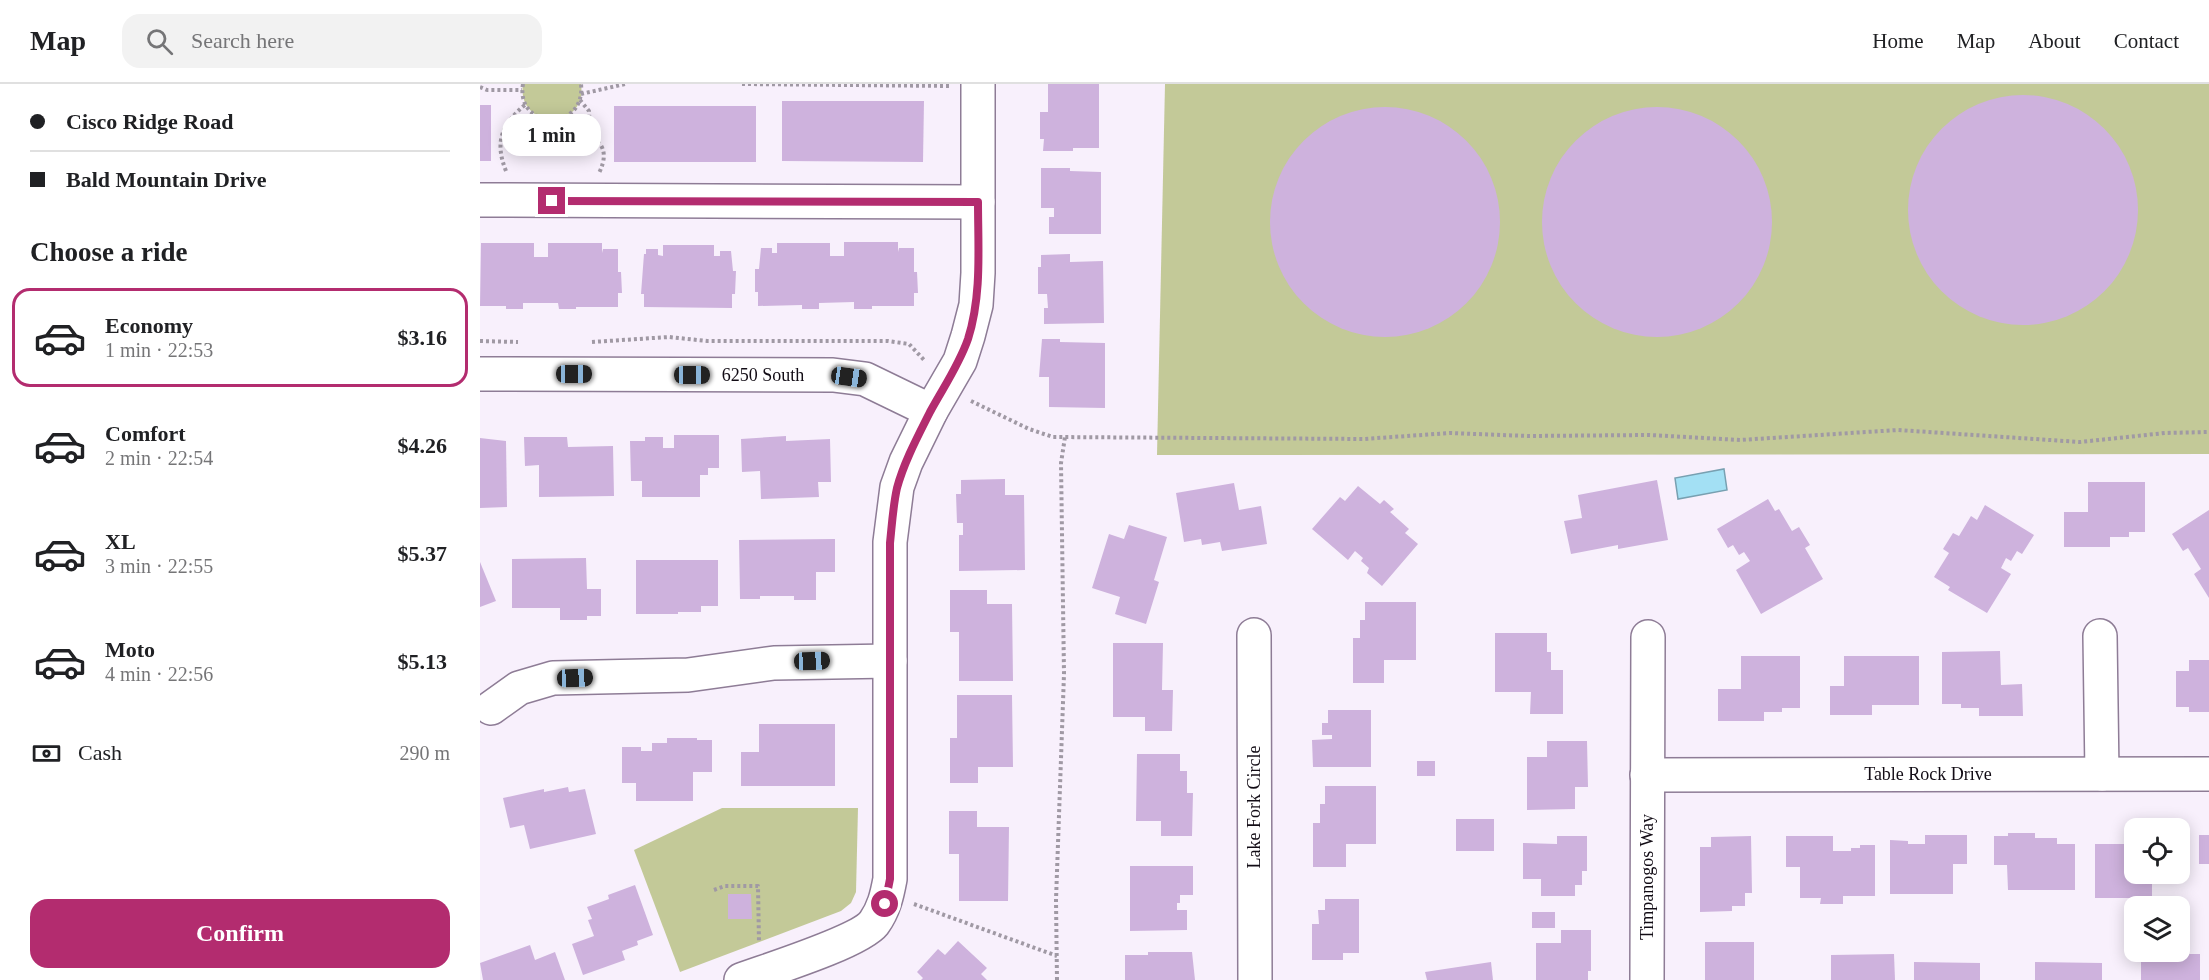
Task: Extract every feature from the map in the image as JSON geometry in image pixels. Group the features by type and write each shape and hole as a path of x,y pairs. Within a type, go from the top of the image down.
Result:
{"street":[{"path":"741,980 852,938 872,925 885,904 890,879 890,543 894,506 897,487 906,462 931,411 960,361 976,305 978,202 964,85"},
{"path":"480,200 978,202"},
{"name":"6250 South","path":"480,374 833,375 865,379 931,411"},
{"name":"Lake Fork Circle","path":"1254,635 1255,980"},
{"path":"2100,636 2102,774"},
{"name":"Timpanogos Way","path":"1647,637 1647,980"},
{"path":"491,708 519,688 553,678 688,675 774,663 890,661"},
{"name":"Table Rock Drive","path":"1647,775 2209,774"}],"path":[{"path":"523,84 522,90 526,104 537,117 554,120 570,114 580,100 581,84"},
{"path":"581,94 625,84"},
{"path":"742,84 964,85"},
{"path":"480,87 487,90 522,90"},
{"path":"580,100 589,111 590,135"},
{"path":"507,174 500,156 504,129 510,117 526,104"},
{"path":"504,129 576,131 598,139 604,156 603,165 593,182"},
{"path":"584,342 669,337 707,341 888,341 909,344 925,361"},
{"path":"480,341 523,342"},
{"path":"964,397 1029,429 1053,437 1364,439 1449,433 1528,436 1650,435 1740,440 1898,430 2080,442 2165,433 2209,432"},
{"path":"1058,980 1056,900 1064,674 1061,463 1065,437"},
{"path":"714,890 725,886 758,886 759,946"},
{"path":"904,904 916,904 1057,956"}],"green space":[{"path":"523,84 581,84 580,99 574,110 564,117 552,119 540,117 530,110 524,99"},
{"path":"1165,84 2209,84 2209,454 1157,455"},
{"path":"722,808 858,808 856,892 851,903 841,911 680,972 634,850"}],"water":[{"path":"1724,469 1727,490 1678,499 1675,478"}],"building":[{"path":"1048,84 1099,84 1099,148 1043,151 1044,139 1040,139 1040,112 1048,112"},
{"path":"2023,95 2045,97 2067,104 2096,121 2112,137 2133,177 2138,210 2136,232 2129,254 2112,283 2096,299 2056,320 2023,325 2001,323 1979,316 1950,299 1934,283 1913,243 1908,210 1910,188 1917,166 1934,137 1950,121 1990,100"},
{"path":"782,101 924,101 923,162 782,161"},
{"path":"480,105 491,105 491,161 480,161"},
{"path":"614,106 756,106 756,162 614,162"},
{"path":"1385,107 1407,109 1429,116 1458,133 1474,149 1495,189 1500,222 1498,244 1491,266 1474,295 1458,311 1418,332 1385,337 1363,335 1341,328 1312,311 1296,295 1275,255 1270,222 1272,200 1279,178 1296,149 1312,133 1352,112"},
{"path":"1657,107 1679,109 1701,116 1730,133 1746,149 1767,189 1772,222 1770,244 1763,266 1746,295 1730,311 1690,332 1657,337 1635,335 1613,328 1584,311 1568,295 1547,255 1542,222 1544,200 1551,178 1568,149 1584,133 1624,112"},
{"path":"1041,168 1070,168 1070,171 1101,172 1101,234 1049,234 1049,217 1054,217 1054,208 1041,208"},
{"path":"844,242 898,242 898,252 899,248 914,248 914,272 917,272 918,293 914,293 914,306 872,306 872,309 854,309 854,302 819,303 819,309 802,309 802,305 758,306 758,292 755,292 755,269 759,269 761,248 772,248 772,253 777,253 777,243 830,243 830,256 844,256"},
{"path":"481,243 534,243 534,257 548,257 548,243 602,243 602,253 603,249 618,249 618,272 621,272 622,293 618,293 618,307 559,309 558,303 523,303 523,309 506,309 506,306 480,306"},
{"path":"663,245 714,245 714,256 720,256 720,251 731,251 733,271 736,271 732,308 644,307 644,294 641,294 644,254 646,254 646,249 658,249 658,255 663,256"},
{"path":"1070,254 1070,262 1103,261 1104,323 1044,324 1044,308 1048,308 1047,294 1038,294 1038,267 1041,267 1041,255"},
{"path":"1042,339 1060,339 1060,342 1105,343 1105,408 1049,407 1049,377 1039,377"},
{"path":"674,435 719,435 719,468 708,468 708,475 700,475 700,497 642,497 642,481 631,481 630,441 645,441 645,437 663,437 663,448 674,448"},
{"path":"786,436 786,441 830,439 831,482 818,482 819,497 761,499 760,471 742,472 741,439"},
{"path":"524,437 567,437 568,447 613,446 614,496 539,497 539,465 525,466"},
{"path":"480,438 506,441 507,507 480,508"},
{"path":"1005,479 1005,495 1024,495 1025,570 959,571 959,535 963,535 963,523 957,523 956,494 961,494 961,480"},
{"path":"1657,480 1668,540 1618,549 1618,545 1571,554 1564,521 1582,518 1578,495"},
{"path":"2088,482 2145,482 2145,532 2129,532 2129,537 2110,537 2110,547 2064,547 2064,512 2088,512"},
{"path":"1234,483 1239,510 1261,506 1267,544 1222,551 1220,542 1202,545 1201,539 1184,542 1176,493"},
{"path":"1358,486 1380,504 1384,500 1394,509 1390,512 1409,529 1405,533 1418,544 1382,586 1367,573 1369,568 1355,551 1348,560 1312,529 1340,497 1345,501"},
{"path":"1768,499 1775,511 1779,509 1792,531 1799,527 1810,545 1805,548 1823,579 1761,614 1736,570 1750,561 1744,552 1739,555 1733,545 1728,548 1717,529"},
{"path":"1985,505 2034,535 2022,554 2017,551 2011,561 2006,558 2001,568 2011,574 1987,613 1948,590 1950,587 1934,577 1949,553 1943,549 1953,533 1959,536 1971,516 1977,520"},
{"path":"2209,510 2209,598 2194,574 2201,569 2188,548 2183,551 2172,534"},
{"path":"1129,525 1167,537 1154,580 1159,582 1146,624 1115,614 1120,597 1092,588 1109,534 1124,539"},
{"path":"835,539 835,572 816,572 816,600 794,600 794,596 760,596 760,599 740,599 739,540"},
{"path":"586,558 587,589 601,589 601,616 587,616 587,620 560,620 560,608 512,608 512,559"},
{"path":"636,560 718,560 718,606 701,606 701,612 636,614"},
{"path":"480,562 496,601 480,607"},
{"path":"950,590 987,590 987,604 1012,604 1013,681 959,681 959,632 950,632"},
{"path":"1365,602 1416,602 1416,660 1384,660 1384,683 1353,683 1353,638 1360,638 1360,620 1365,620"},
{"path":"1495,633 1547,633 1547,652 1551,652 1551,670 1563,670 1563,714 1530,714 1531,692 1495,692"},
{"path":"1113,643 1163,643 1162,690 1173,690 1172,731 1145,731 1145,717 1113,717"},
{"path":"2000,651 2001,685 2022,684 2023,716 1979,716 1979,708 1961,708 1961,704 1942,704 1942,652"},
{"path":"1741,656 1800,656 1800,708 1782,708 1782,712 1764,712 1764,721 1718,721 1718,689 1741,689"},
{"path":"1844,656 1919,656 1919,705 1872,705 1872,715 1830,715 1830,686 1844,686"},
{"path":"2189,660 2209,660 2209,712 2189,712 2189,707 2176,707 2176,671 2189,671"},
{"path":"957,695 1012,695 1013,767 978,767 978,783 950,783 950,738 957,738"},
{"path":"1328,710 1371,710 1371,767 1313,767 1312,740 1332,739 1332,735 1322,735 1322,723 1328,723"},
{"path":"759,724 835,724 835,786 741,786 741,752 759,752"},
{"path":"667,738 712,740 712,772 693,772 693,801 636,801 636,783 622,783 622,747 641,747 641,751 652,751 652,743 667,743"},
{"path":"1547,741 1587,741 1588,787 1575,787 1575,809 1527,810 1527,757 1547,757"},
{"path":"1137,754 1180,754 1180,771 1187,771 1187,793 1193,793 1192,836 1161,836 1161,821 1136,821"},
{"path":"1417,761 1435,761 1435,776 1417,776"},
{"path":"1325,786 1376,786 1376,844 1346,844 1346,867 1313,867 1313,823 1320,823 1320,804 1325,804"},
{"path":"568,787 569,792 585,789 596,834 530,849 524,825 510,828 503,798 544,789 544,792"},
{"path":"949,811 977,811 977,827 1009,827 1008,901 959,901 959,854 949,854"},
{"path":"1456,819 1494,819 1494,851 1456,851"},
{"path":"2008,833 2035,833 2035,838 2057,838 2057,844 2075,844 2075,890 2008,890 2007,865 1994,865 1994,836 2008,836"},
{"path":"1925,835 1967,835 1967,864 1953,864 1953,894 1890,894 1890,840 1908,841 1908,844 1925,844"},
{"path":"2199,835 2209,835 2209,864 2199,864"},
{"path":"1557,836 1587,836 1587,871 1582,871 1582,885 1575,885 1575,896 1541,896 1541,879 1523,879 1523,843 1557,844"},
{"path":"1751,836 1752,893 1745,893 1745,906 1732,906 1732,911 1700,912 1700,847 1711,847 1711,837"},
{"path":"1786,836 1833,836 1833,851 1851,851 1851,848 1860,848 1860,845 1875,845 1875,896 1843,896 1843,904 1820,904 1821,898 1800,898 1800,867 1786,867"},
{"path":"2095,844 2124,844 2124,884 2152,884 2152,896 2095,898"},
{"path":"1130,866 1193,866 1193,895 1180,895 1180,903 1177,903 1177,910 1187,910 1187,930 1130,931"},
{"path":"635,885 653,935 637,941 638,945 622,951 625,960 583,975 572,944 594,936 588,920 592,919 587,907 609,899 608,895"},
{"path":"728,894 751,894 752,919 728,919"},
{"path":"1325,899 1359,899 1359,953 1343,953 1343,960 1312,960 1312,924 1319,924 1318,910 1325,910"},
{"path":"1532,912 1555,912 1555,928 1532,928"},
{"path":"1561,930 1591,930 1591,971 1588,971 1588,980 1536,980 1536,943 1561,943"},
{"path":"958,941 987,968 981,974 987,980 921,980 923,978 917,972 938,949 945,955"},
{"path":"1705,942 1754,942 1754,980 1705,980"},
{"path":"530,945 535,960 555,952 565,980 483,980 480,963"},
{"path":"1148,952 1192,952 1195,980 1125,980 1125,955 1148,955"},
{"path":"1894,954 1895,980 1831,980 1831,955"},
{"path":"2190,954 2200,954 2200,980 2141,980 2141,962 2190,962"},
{"path":"1491,962 1493,980 1427,980 1425,972"},
{"path":"1914,962 1980,963 1980,980 1914,980"},
{"path":"2035,962 2102,963 2102,980 2035,980"}],"route":[{"path":"552,201 978,202 976,305 968,336 960,361 931,411 906,462 897,487 893,515 890,543 890,879 885,904"}]}
